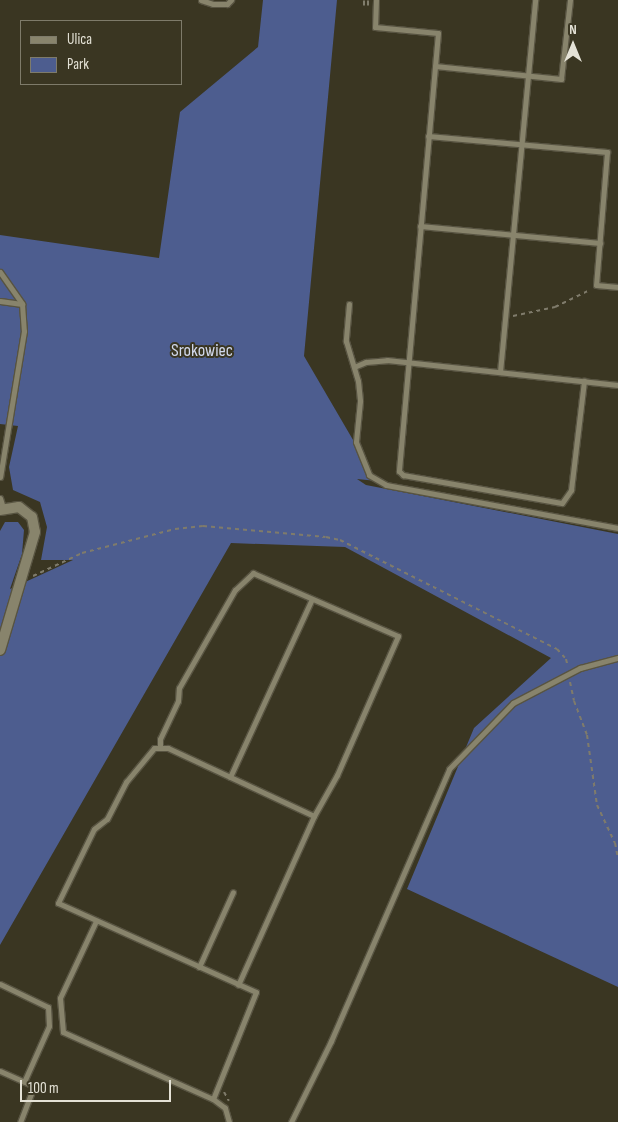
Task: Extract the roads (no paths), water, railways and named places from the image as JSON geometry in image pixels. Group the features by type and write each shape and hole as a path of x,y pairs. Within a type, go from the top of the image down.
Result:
{"street":[{"path":"0,650 35,532 32,517 26,512 19,507 1,505"}],"lane":[{"path":"201,0 227,4 231,0"},
{"path":"376,0 375,27 438,33 397,465 403,475 554,504 566,499 571,490 584,381"},
{"path":"500,372 535,0"},
{"path":"435,66 561,79 570,0"},
{"path":"428,136 607,152 596,285 618,287"},
{"path":"420,226 600,243"},
{"path":"0,272 22,304 24,331 0,477"},
{"path":"0,301 22,304"},
{"path":"349,304 346,340 354,367 360,401 356,442 363,466 377,481 618,528"},
{"path":"354,367 366,362 407,363 618,385"},
{"path":"160,748 160,739 178,701 179,688 244,579 253,573 398,636 337,775 314,816 238,985"},
{"path":"230,777 312,599"},
{"path":"291,1122 331,1041 449,769 513,703 569,674 618,658"},
{"path":"213,1099 256,992 58,903 94,830 107,819 126,782 154,748 168,748 314,816"},
{"path":"199,967 233,892"},
{"path":"96,921 60,998 63,1032 213,1099 225,1108 229,1122"},
{"path":"0,984 48,1006 49,1026 24,1082"},
{"path":"0,1071 34,1086 20,1122"}],"railway":[{"path":"366,0 366,5"}],"park label":[{"name":"Srokowiec","path":"202,351"}]}
